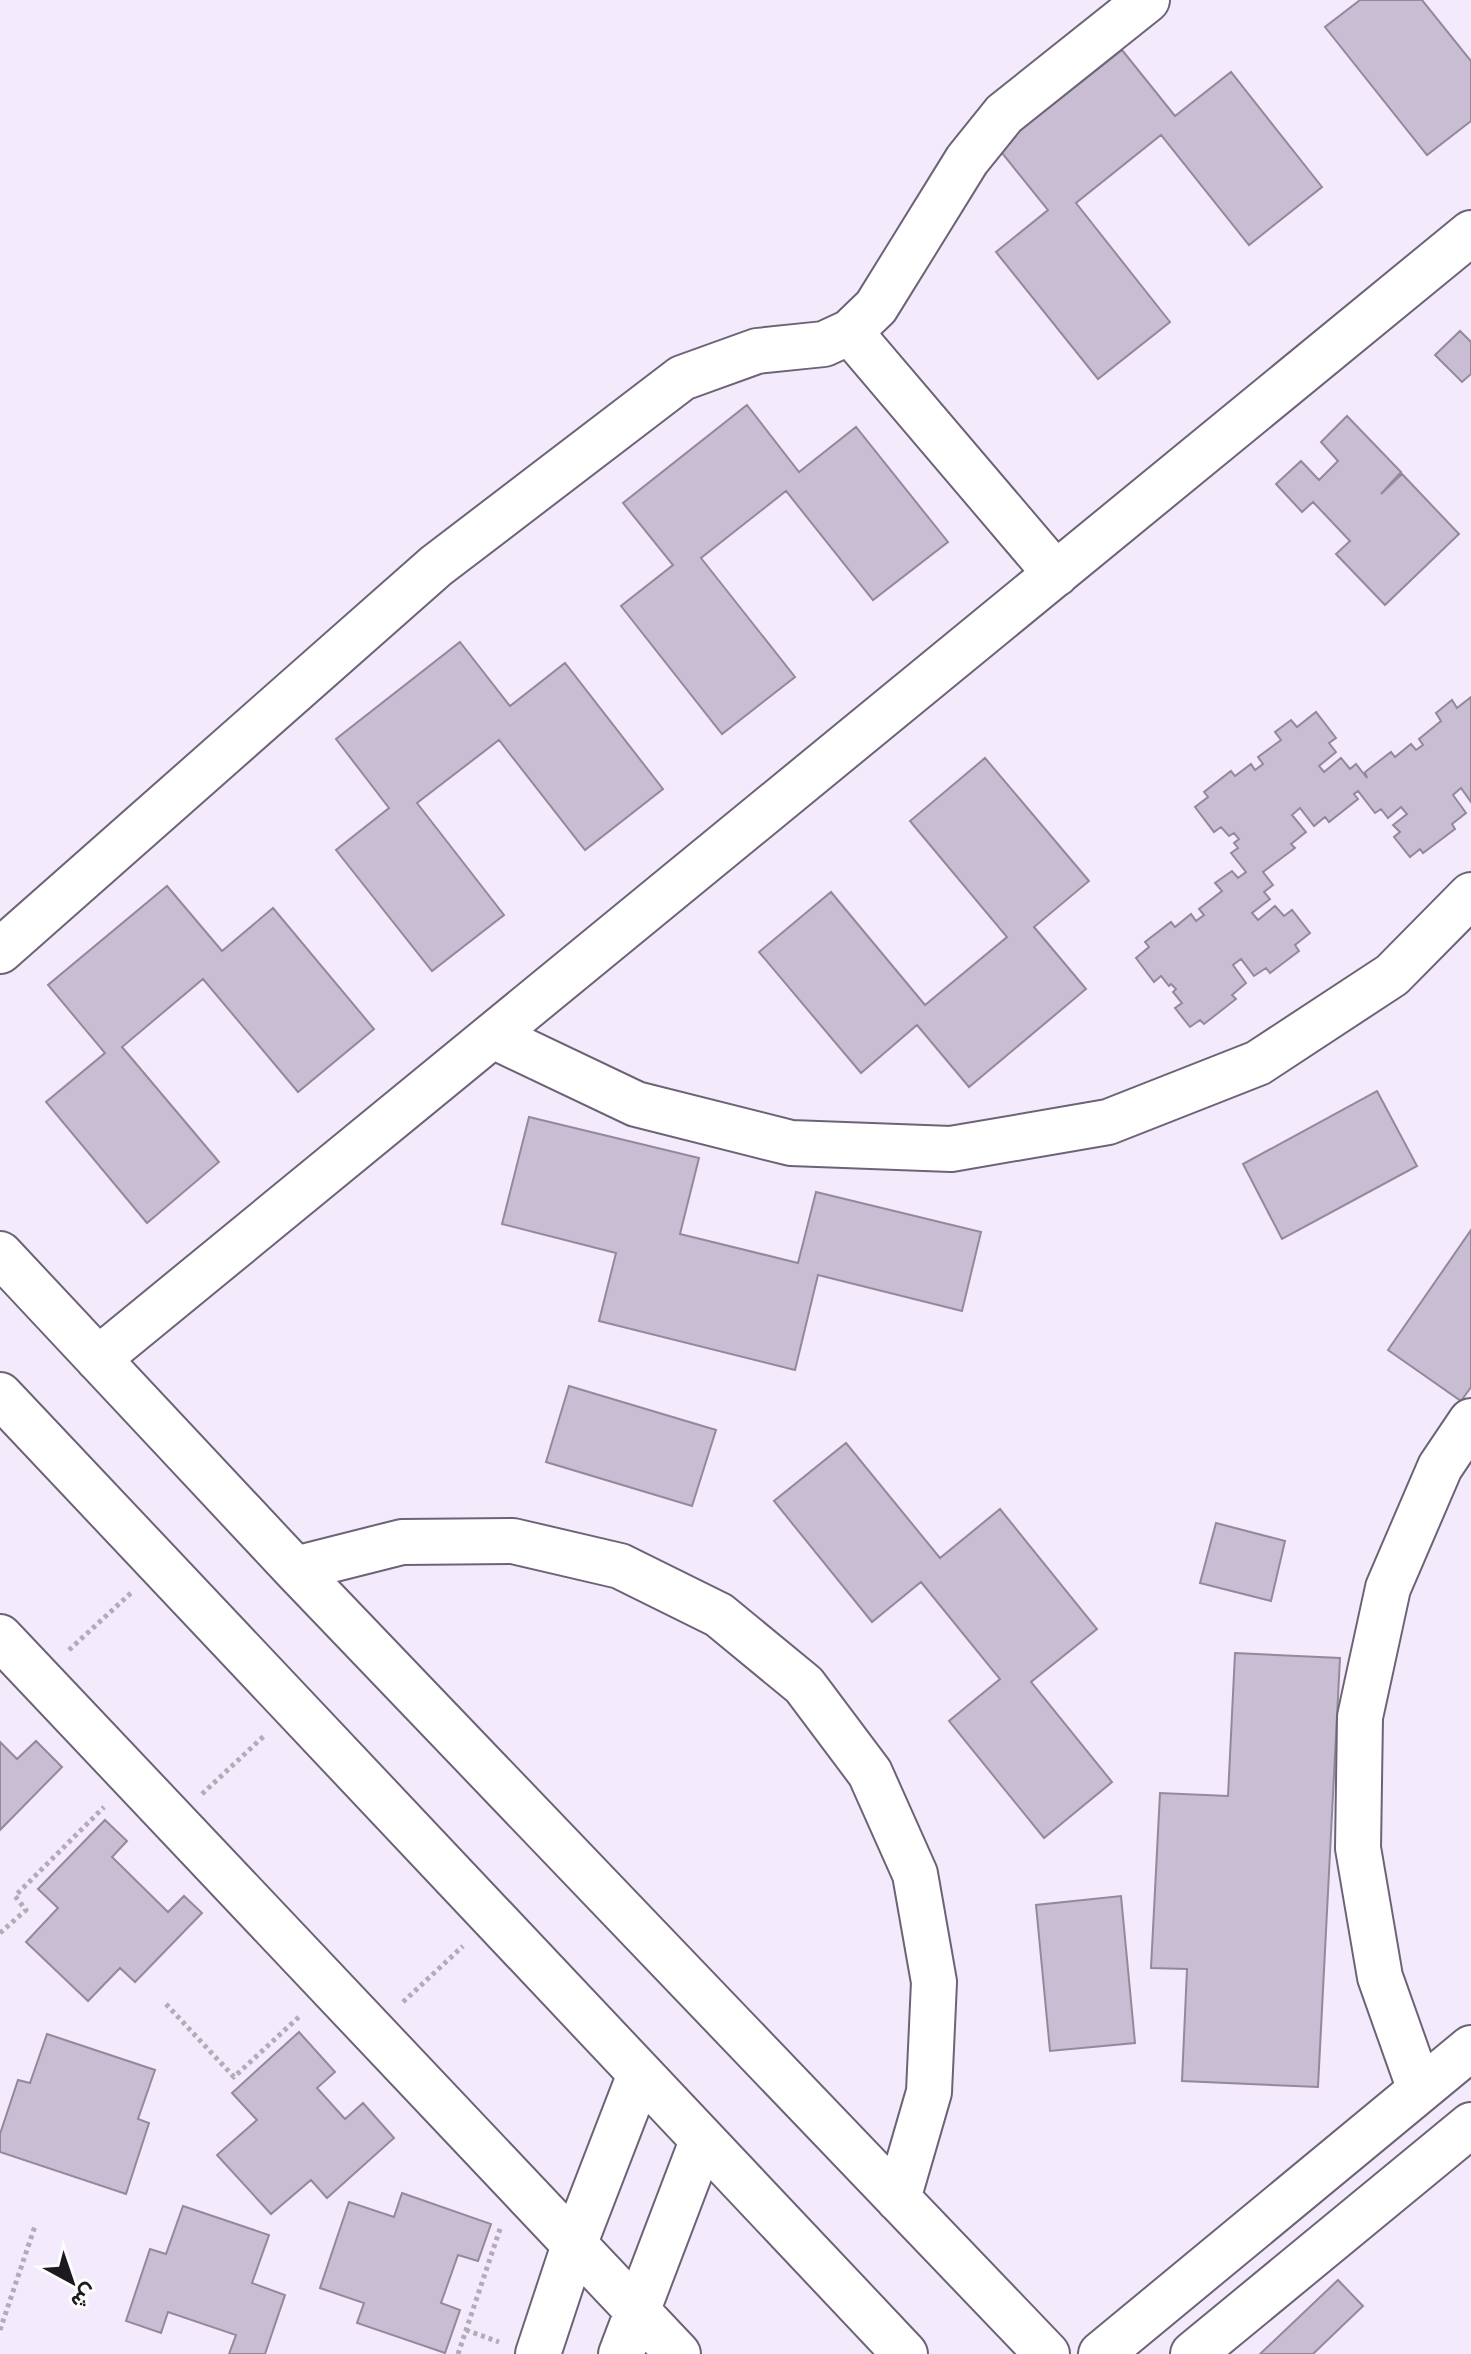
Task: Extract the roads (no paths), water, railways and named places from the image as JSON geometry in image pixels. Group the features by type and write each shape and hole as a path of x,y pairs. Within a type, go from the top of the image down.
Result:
{"street":[{"path":"0,951 436,566 682,378 757,351 824,344 850,332 876,307 967,160 1004,114 1147,0"},
{"path":"98,1359 1471,233"},
{"path":"850,332 1056,574"},
{"path":"493,1036 636,1104 791,1143 951,1149 1108,1122 1258,1063 1392,975 1471,895"},
{"path":"0,1254 295,1569 1047,2354"},
{"path":"0,1395 905,2354"},
{"path":"1420,2090 1380,1977 1358,1848 1360,1717 1388,1588 1440,1467 1471,1421"},
{"path":"295,1569 402,1542 513,1541 544,1548 620,1566 719,1615 804,1685 870,1773 915,1874 934,1982 929,2092 898,2199"},
{"path":"0,1637 678,2354"},
{"path":"1101,2354 1471,2048"},
{"path":"538,2354 574,2245 640,2074"},
{"path":"1193,2354 1471,2125"},
{"path":"621,2354 702,2141"}]}
